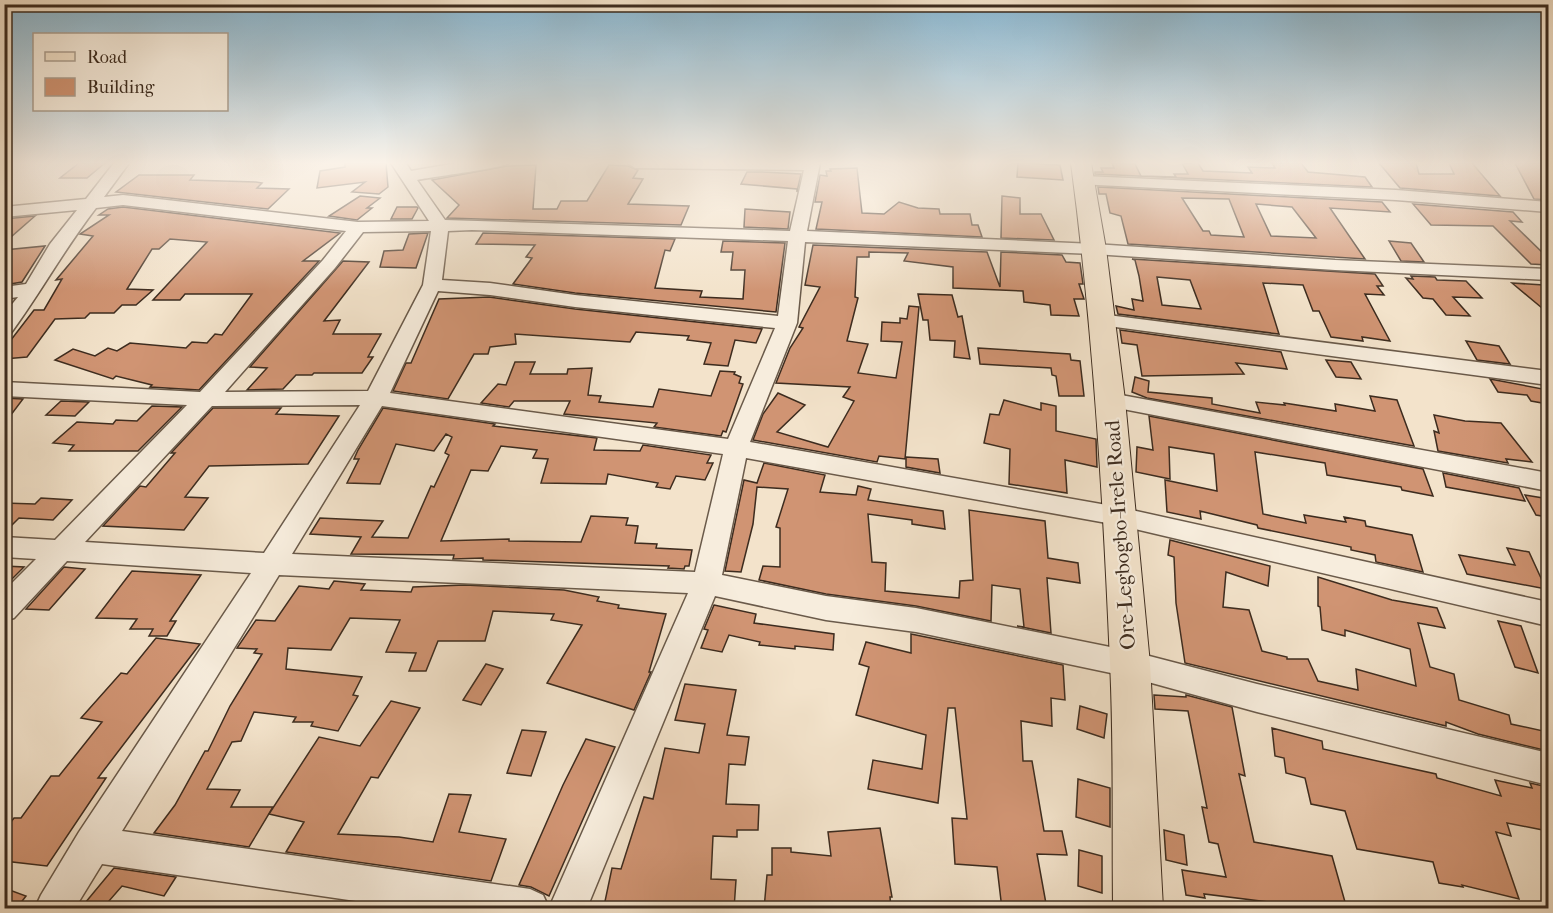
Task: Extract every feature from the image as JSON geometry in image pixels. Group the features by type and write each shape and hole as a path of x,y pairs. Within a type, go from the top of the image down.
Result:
{"main road":[{"name":"Ore-Legbogbo-Irele Road","path":"1087,206 1110,400 1130,664 1138,909"}],"street":[{"path":"4,212 67,206"},
{"path":"4,329 33,289 59,244 91,206"},
{"path":"182,206 358,227 440,225 797,236 1094,249 1335,265 1548,274"},
{"path":"54,909 92,845 273,564 376,398 432,285 440,225 427,206"},
{"path":"568,909 706,583 736,448 787,323 797,236 803,206"},
{"path":"1530,206 1548,207"},
{"path":"4,610 206,399 329,264 358,227"},
{"path":"432,285 490,289 574,301 787,323"},
{"path":"4,293 33,289"},
{"path":"1100,320 1548,378"},
{"path":"4,389 206,399 376,398 736,448 1118,516 1548,614"},
{"path":"1110,400 1548,482"},
{"path":"4,547 273,564 706,583 826,608 916,620 1130,664 1257,698 1548,769"},
{"path":"92,845 530,909"}],"building":[{"path":"238,206 272,206 268,209"},
{"path":"345,206 370,206 367,208 372,208 357,220 329,216"},
{"path":"458,206 533,206 533,209 557,209 559,206 689,206 681,225 447,218"},
{"path":"821,206 861,206 862,213 884,214 894,206 910,206 939,209 940,214 970,214 972,225 978,225 982,237 816,229"},
{"path":"1002,206 1020,206 1020,214 1041,214 1054,240 1001,238"},
{"path":"1108,206 1187,206 1203,231 1209,231 1211,235 1244,237 1232,206 1257,206 1271,236 1316,238 1292,207 1275,206 1385,206 1390,212 1330,208 1365,259 1128,244 1121,216 1110,213"},
{"path":"1414,206 1513,212 1522,222 1510,221 1548,258 1548,265 1531,264 1493,226 1431,225"},
{"path":"123,207 340,233 303,261 319,261 199,390 150,387 152,385 116,376 113,379 55,360 73,349 95,356 108,348 117,351 130,343 186,348 192,342 207,343 215,334 222,335 252,294 185,294 180,300 153,300 207,242 170,239 159,249 152,249 127,289 153,290 136,305 122,305 114,313 90,313 85,318 55,319 27,357 4,359 4,349 34,310 44,310 62,279 56,280 93,236 80,234 109,215 99,215 108,209"},
{"path":"397,207 418,208 412,219 391,219"},
{"path":"745,209 790,212 788,229 744,227"},
{"path":"35,216 4,243 4,219"},
{"path":"428,233 416,268 380,267 384,251 403,250 409,234"},
{"path":"483,233 675,239 670,251 665,250 655,288 702,291 700,297 743,299 745,270 731,270 733,252 721,252 723,241 785,243 776,312 575,293 513,284 532,258 526,257 535,245 476,244"},
{"path":"1389,241 1411,243 1424,262 1401,261"},
{"path":"813,245 987,252 1000,287 1001,252 1062,255 1066,262 1080,263 1083,284 1079,284 1084,299 1074,299 1079,316 1051,315 1050,305 1024,302 1023,291 953,288 953,267 904,261 908,253 869,252 869,257 857,257 855,297 858,298 847,341 868,344 858,373 896,378 902,342 881,341 882,322 900,323 900,318 907,319 909,306 919,307 905,459 879,456 877,462 753,440 763,414 778,393 805,405 777,432 828,447 854,401 843,397 850,387 776,383 790,348 803,328 799,327 820,287 805,285"},
{"path":"45,246 22,282 4,285 4,250"},
{"path":"1132,259 1375,274 1383,286 1377,286 1384,295 1365,294 1390,341 1362,337 1363,341 1331,337 1319,311 1313,311 1303,285 1263,283 1279,334 1118,314 1116,306 1134,310 1132,299 1143,301 1135,260","holes":["1157,277 1190,280 1201,309 1162,305"]},
{"path":"343,261 369,262 324,321 340,320 333,334 381,334 368,357 373,357 362,373 296,375 283,389 247,390 267,368 250,367"},
{"path":"1411,276 1466,281 1482,298 1453,297 1470,316 1446,315 1433,299 1423,298 1406,278 1413,279"},
{"path":"1512,283 1544,285 1548,290 1548,313"},
{"path":"918,294 952,295 958,317 962,316 970,359 954,357 955,341 930,340 928,320 923,320"},
{"path":"489,297 575,309 762,329 756,343 735,340 728,366 704,364 711,343 687,340 689,336 636,332 630,342 515,334 516,344 490,347 488,354 474,354 448,399 393,391 406,363 411,363 439,299"},
{"path":"1120,330 1281,352 1287,369 1236,363 1244,374 1142,376 1137,345 1122,343"},
{"path":"1466,341 1499,346 1510,364 1477,360"},
{"path":"978,348 1070,354 1071,360 1080,361 1084,396 1059,396 1056,376 1052,375 1051,368 980,364"},
{"path":"1326,360 1351,362 1361,379 1336,377"},
{"path":"515,362 535,362 530,374 567,374 568,369 592,368 588,395 601,396 599,402 653,407 659,389 711,396 720,371 735,372 734,374 741,377 739,383 743,384 726,432 723,431 721,436 654,427 657,423 564,414 570,401 514,401 509,407 481,403 498,384 506,385"},
{"path":"1135,377 1149,381 1148,392 1212,398 1212,404 1260,413 1256,402 1285,405 1284,403 1336,411 1335,404 1375,411 1370,396 1397,400 1414,446 1147,398 1132,392"},
{"path":"1490,379 1548,390 1548,404 1531,401 1527,395 1498,392"},
{"path":"4,398 23,399 4,424"},
{"path":"1004,400 1041,410 1041,403 1056,406 1056,431 1096,439 1097,467 1065,460 1067,493 1009,484 1010,449 984,443 990,414 999,415"},
{"path":"61,401 89,402 75,416 46,415"},
{"path":"152,406 182,407 138,451 69,451 74,445 53,443 77,422 113,424 116,420 137,421"},
{"path":"213,408 281,408 276,414 339,416 308,464 209,466 185,497 208,498 184,530 103,526 140,486 146,487 175,453 171,453"},
{"path":"383,408 495,424 493,426 597,438 594,450 640,451 643,445 711,455 707,463 713,463 705,480 676,476 670,489 656,487 658,483 608,474 606,484 541,483 548,459 533,458 537,450 501,446 488,471 471,470 441,541 509,539 509,541 581,542 591,516 628,518 626,525 638,526 635,543 657,544 656,548 692,550 689,566 685,566 684,569 668,568 669,566 483,560 483,558 453,559 454,555 351,554 361,537 310,534 320,518 383,521 372,537 408,538 431,486 434,487 449,455 445,453 452,437 446,434 434,451 396,444 380,484 347,483 359,459 354,459 358,450"},
{"path":"1434,415 1465,421 1501,423 1532,462 1506,459 1508,463 1438,451 1434,431 1439,433"},
{"path":"1149,416 1423,469 1433,496 1402,490 1401,487 1327,475 1325,463 1255,452 1263,514 1306,523 1304,515 1346,522 1344,517 1365,521 1366,526 1412,535 1423,572 1376,562 1375,555 1351,550 1351,547 1258,528 1257,525 1200,511 1201,519 1167,512 1165,480 1217,491 1214,454 1169,447 1170,479 1136,472 1137,447 1153,450"},
{"path":"906,457 938,459 940,473 906,467"},
{"path":"764,463 825,475 820,492 856,495 858,486 871,489 868,500 943,511 945,529 912,524 912,520 868,514 872,562 886,563 885,591 959,598 960,581 973,580 969,510 1045,521 1048,558 1078,563 1080,583 1047,578 1051,633 1017,626 1024,627 1020,589 992,585 991,621 916,606 826,594 759,580 763,566 780,567 780,528 776,527 788,489 757,487 753,524 741,572 725,571 744,480 757,483"},
{"path":"1443,473 1519,488 1525,501 1446,487"},
{"path":"1525,495 1543,498 1548,508 1548,517 1536,515"},
{"path":"41,498 72,500 53,520 19,518 4,533 4,503 35,504"},
{"path":"1170,540 1270,566 1268,586 1226,572 1223,607 1249,610 1262,651 1287,657 1287,659 1308,659 1318,681 1358,690 1356,669 1416,686 1410,649 1345,630 1345,636 1322,630 1320,607 1318,606 1318,577 1392,600 1437,608 1445,628 1418,623 1430,667 1454,674 1459,700 1509,715 1511,724 1548,732 1548,751 1478,734 1446,722 1446,726 1185,663 1176,603 1174,557 1168,555"},
{"path":"1507,548 1529,552 1546,589 1467,574 1459,555 1515,565"},
{"path":"4,566 24,567 4,587"},
{"path":"64,567 85,569 49,610 26,609"},
{"path":"132,571 201,575 170,621 176,621 167,636 149,636 153,629 130,629 137,619 96,618"},
{"path":"334,581 365,584 361,590 411,592 413,587 465,585 564,590 599,597 597,601 619,605 618,608 666,614 649,672 651,672 634,710 547,683 582,625 551,620 554,614 493,611 485,641 438,641 426,671 409,671 416,653 386,652 400,620 350,618 331,650 288,648 286,669 362,677 353,695 358,696 338,731 311,726 313,722 293,722 296,717 254,712 241,741 232,742 207,789 240,790 231,807 273,807 249,847 154,833 175,805 205,751 208,751 230,706 262,654 254,653 257,649 237,648 256,620 275,621 299,586 329,589"},
{"path":"714,605 756,614 754,623 834,634 833,650 759,645 760,642 729,635 722,652 701,648 708,630 704,629"},
{"path":"1498,621 1521,626 1538,673 1515,667"},
{"path":"911,634 1063,665 1065,700 1051,698 1052,726 1021,721 1023,761 1032,761 1044,831 1062,831 1067,855 1037,854 1047,909 1002,909 997,867 955,864 952,818 967,819 955,708 948,708 938,803 868,789 873,760 922,769 926,735 856,715 869,667 859,664 866,642 911,653"},
{"path":"156,638 200,644 98,778 106,778 47,866 4,861 4,831 14,818 21,818 51,776 59,776 102,722 81,718 121,673 127,674"},
{"path":"486,664 503,669 481,705 463,700"},
{"path":"685,684 736,690 727,735 749,737 745,765 729,764 726,804 759,805 758,830 737,830 737,837 713,836 711,879 736,880 734,909 638,909 604,906 612,868 621,869 644,797 653,799 665,748 699,753 705,724 675,720"},
{"path":"1154,695 1186,697 1186,695 1232,707 1245,776 1239,774 1254,842 1332,856 1347,909 1268,909 1268,902 1204,894 1205,898 1186,895 1182,870 1226,877 1218,844 1209,842 1202,807 1207,808 1188,711 1155,709"},
{"path":"391,701 420,708 378,778 371,777 338,834 399,837 433,842 449,794 471,795 459,832 506,839 491,881 286,852 304,822 269,814 319,737 360,746"},
{"path":"1080,706 1107,714 1104,738 1077,729"},
{"path":"1272,728 1322,741 1323,749 1436,774 1437,778 1501,796 1495,780 1532,788 1530,783 1548,787 1548,831 1507,823 1511,836 1496,832 1519,899 1462,885 1463,887 1439,883 1433,862 1357,849 1345,811 1311,804 1305,778 1286,773 1284,758 1275,756"},
{"path":"522,730 546,732 531,776 507,773"},
{"path":"586,739 615,747 549,896 531,887 519,885"},
{"path":"1078,779 1110,788 1110,827 1076,817"},
{"path":"880,828 892,897 890,897 891,909 764,909 767,875 772,875 772,848 791,848 791,852 831,856 828,832"},
{"path":"1164,830 1184,835 1187,865 1166,860"},
{"path":"1079,850 1102,856 1102,893 1078,886"},
{"path":"114,868 176,877 164,896 122,886 102,909 80,909"},
{"path":"4,888 26,896 16,909 4,909"}]}
